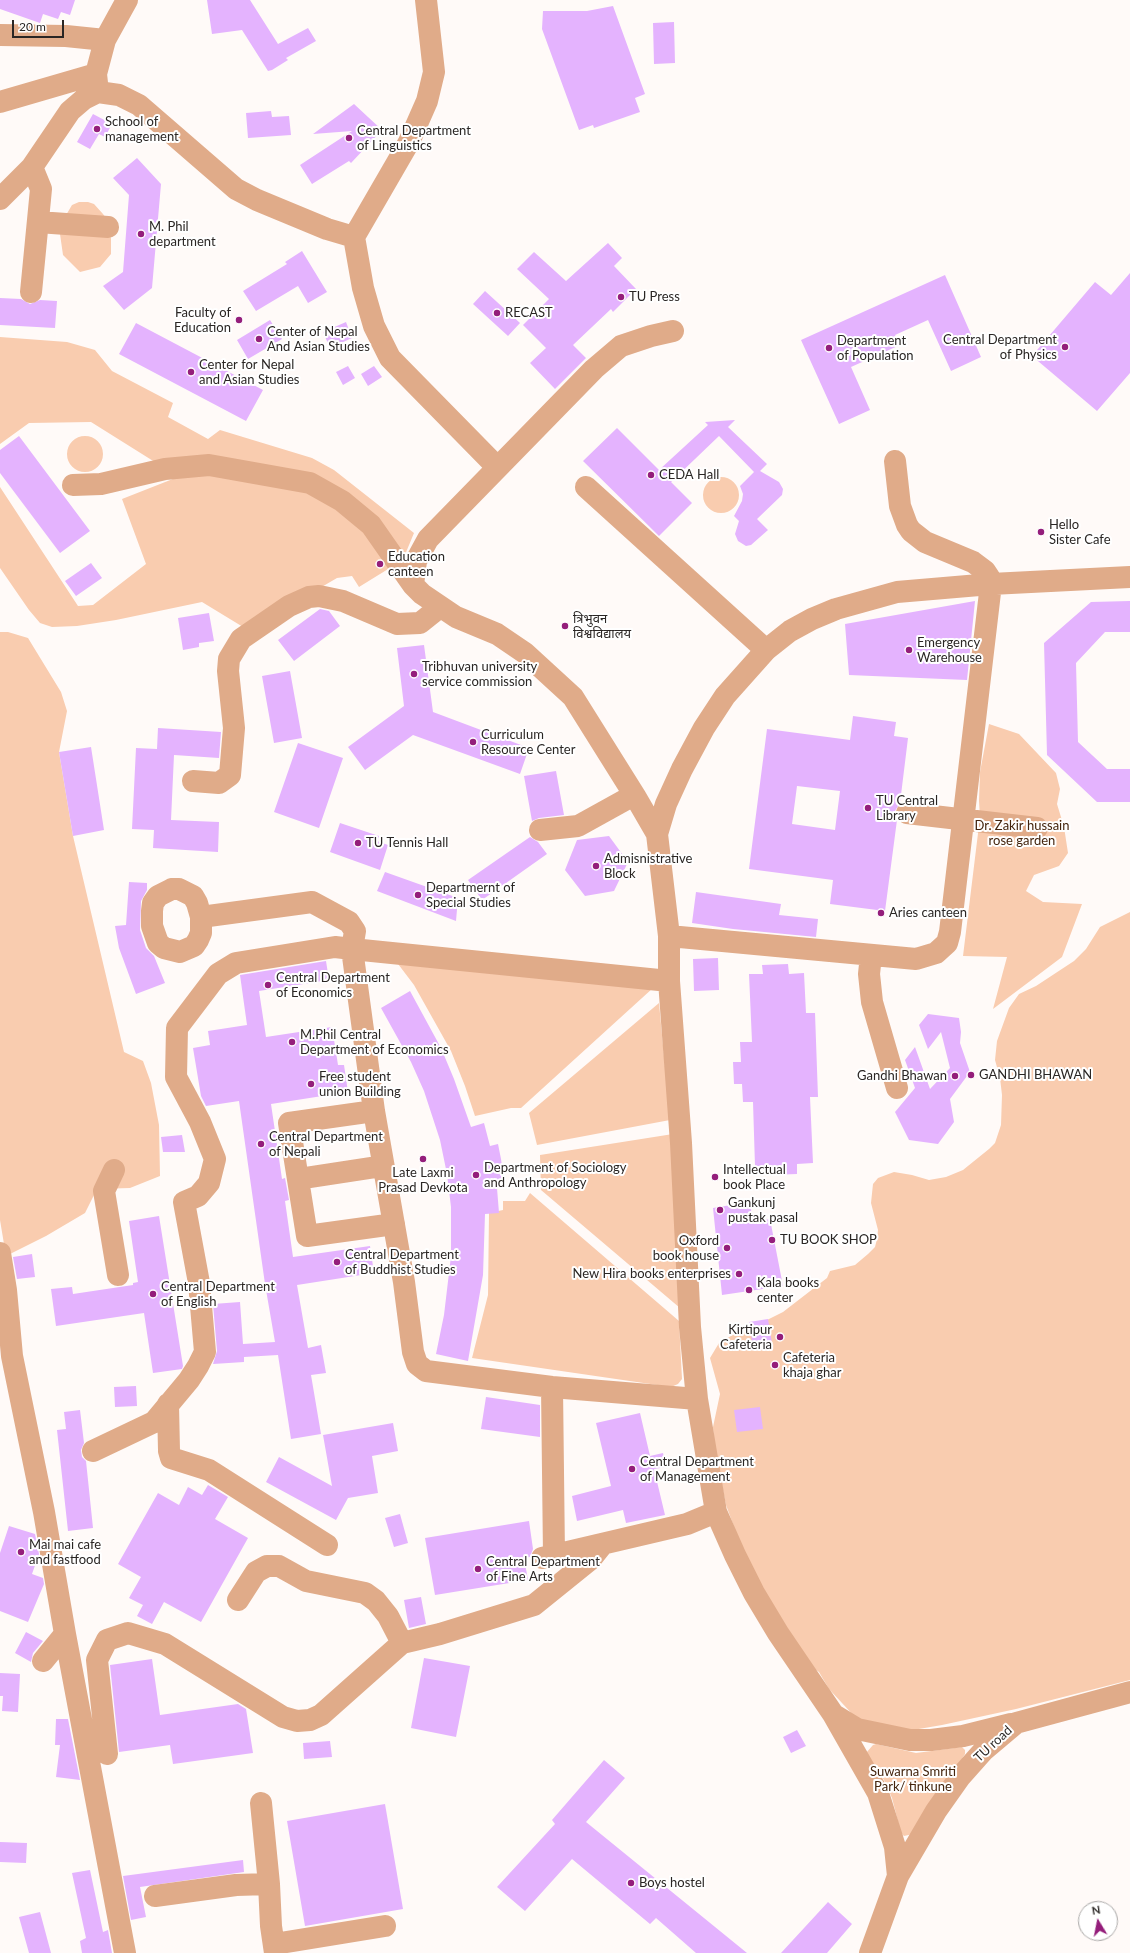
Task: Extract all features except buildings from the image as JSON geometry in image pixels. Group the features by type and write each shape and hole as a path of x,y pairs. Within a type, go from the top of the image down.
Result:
{"street":[{"path":"0,199 32,167 70,111 84,99 97,83 105,40 127,0"},
{"path":"426,0 434,72 427,101 409,142 354,238 363,288 374,326 390,358 497,467"},
{"path":"0,35 66,36 105,40"},
{"path":"0,102 97,83 139,105 236,189 257,200 327,229 354,238"},
{"path":"31,292 41,189 32,167"},
{"path":"38,222 108,227"},
{"path":"413,585 416,561 428,539 594,369 621,346 651,336 673,332"},
{"path":"669,936 916,959 936,953 947,943 950,932 991,584 985,571 973,562 925,542 911,531 907,525 900,506 895,461"},
{"path":"73,485 100,484 165,469 209,465 310,483 342,501 371,526 413,585 429,599 456,617 497,634 525,653 549,673 572,697 634,795 656,834 669,936 669,981 681,1143 690,1327 697,1399 716,1512 754,1593 778,1633 834,1714 878,1793 896,1847 898,1876"},
{"path":"586,487 766,650"},
{"path":"656,834 666,804 682,769 704,728 725,696 766,650 790,631 812,619 836,609 896,592 991,584 1130,577"},
{"path":"193,781 219,783 230,776 234,728 228,671 229,659 241,639 289,606 309,597 319,596 342,601 397,624 420,623 440,607"},
{"path":"540,830 578,826 634,795"},
{"path":"907,813 1037,828"},
{"path":"201,917 312,902 349,922 355,931 352,949 374,1111 394,1224 413,1352 417,1364 426,1371 552,1387 697,1399"},
{"path":"93,1451 154,1422 198,1366 205,1352 199,1283 184,1202 198,1196 209,1183 215,1159 200,1122 176,1077 177,1028 218,974 236,963 335,947 669,981"},
{"path":"871,955 869,974 872,1002 897,1088"},
{"path":"374,1111 289,1123 307,1236 394,1224"},
{"path":"298,1179 383,1166"},
{"path":"114,1170 104,1191 118,1275"},
{"path":"0,1253 6,1290 6,1354 44,1512 65,1634 126,1953"},
{"path":"552,1387 548,1557 687,1524 716,1512"},
{"path":"168,1404 168,1451 171,1458 209,1470 327,1544"},
{"path":"108,1754 97,1660 107,1640 128,1633 165,1644 282,1717 297,1721 310,1720 321,1715 402,1643 440,1634 534,1605 591,1559 603,1544"},
{"path":"238,1600 256,1572 268,1566 279,1566 306,1581 365,1593 376,1601 388,1616 402,1643"},
{"path":"43,1661 65,1634"},
{"name":"TU road","path":"870,1953 898,1876 936,1811 960,1777 984,1750 1016,1723 1130,1692"},
{"path":"834,1714 857,1729 910,1740 931,1740 963,1736 1016,1723"},
{"path":"261,1803 274,1949 385,1926"},
{"path":"155,1896 236,1885 269,1884"}],"green space":[{"path":"79,202 94,204 103,214 109,222 111,239 111,254 100,267 80,272 63,255 59,227 72,205"},
{"path":"0,337 67,342 95,350 112,371 173,403 168,417 208,439 220,430 312,458 334,470 414,533 402,562 327,487 158,464 91,422 29,423 0,444"},
{"path":"89,436 98,441 102,447 102,461 98,467 89,472 81,472 72,467 68,461 67,450 72,441 78,437"},
{"path":"199,473 303,488 347,511 393,566 359,587 352,576 337,578 248,630 202,602 116,620 77,626 52,627 40,623 29,610 0,568 0,487 78,606 93,605 146,564 122,499 183,475"},
{"path":"725,477 734,482 738,488 738,502 734,508 725,513 717,513 708,508 704,502 703,491 708,482 714,478"},
{"path":"0,632 8,632 28,638 61,692 67,711 59,752 73,836 124,1052 143,1061 151,1083 159,1125 160,1176 130,1188 97,1189 85,1213 46,1236 6,1256 0,1220"},
{"name":"Dr. Zakir hussain rose garden","path":"989,724 1019,734 1056,773 1060,789 1057,804 1064,827 1068,853 1059,866 1034,875 1026,891 1043,902 1082,904 1062,957 993,1009 1007,957 963,956 980,817 980,772"},
{"path":"1130,912 1130,1680 1016,1709 942,1725 907,1731 889,1729 855,1717 829,1689 819,1672 806,1663 744,1554 726,1505 714,1446 713,1427 720,1394 710,1358 719,1343 736,1333 753,1327 783,1312 827,1278 830,1271 855,1265 875,1247 878,1230 871,1203 873,1184 878,1178 894,1172 929,1180 946,1177 963,1170 995,1143 1001,1125 1002,1095 1000,1078 995,1060 997,1041 1009,1008 1019,994 1036,986 1074,961 1086,949 1100,927"},
{"path":"392,956 653,988 521,1108 511,1108 475,1116 451,1051 414,985"},
{"path":"659,1003 670,1120 537,1145 529,1113"},
{"path":"673,1134 680,1308 541,1190 540,1155"},
{"path":"530,1193 679,1321 682,1379 678,1384 671,1387 472,1358 488,1295 489,1213 503,1210 503,1201 525,1201"},
{"name":"Suwarna Smriti Park/ tinkune","path":"876,1744 916,1753 962,1747 965,1750 965,1754 913,1834 904,1836 901,1833 892,1798 884,1780 866,1753 873,1745"}],"place":[{"name":"School of management","path":"97,129"},
{"name":"Central Department of Linguistics","path":"349,138"},
{"name":"M. Phil department","path":"141,234"},
{"name":"TU Press","path":"621,297"},
{"name":"RECAST","path":"497,313"},
{"name":"Faculty of Education","path":"239,320"},
{"name":"Center of Nepal And Asian Studies","path":"259,339"},
{"name":"Central Department of Physics","path":"1065,347"},
{"name":"Department of Population","path":"829,348"},
{"name":"Center for Nepal and Asian Studies","path":"191,372"},
{"name":"CEDA Hall","path":"651,475"},
{"name":"Hello Sister Cafe","path":"1041,532"},
{"name":"Education canteen","path":"380,564"},
{"name":"त्रिभुवन विश्वविद्यालय","path":"565,626"},
{"name":"Emergency Warehouse","path":"909,650"},
{"name":"Tribhuvan university service commission","path":"414,674"},
{"name":"Curriculum Resource Center","path":"473,742"},
{"name":"TU Central Library","path":"868,808"},
{"name":"TU Tennis Hall","path":"358,843"},
{"name":"Admisnistrative Block","path":"596,866"},
{"name":"Departmernt of Special Studies","path":"418,895"},
{"name":"Aries canteen","path":"881,913"},
{"name":"Central Department of Economics","path":"268,985"},
{"name":"M.Phil Central Department of Economics","path":"292,1042"},
{"name":"GANDHI BHAWAN","path":"971,1075"},
{"name":"Gandhi Bhawan","path":"955,1076"},
{"name":"Free student union Building","path":"311,1084"},
{"name":"Central Department of Nepali","path":"261,1144"},
{"name":"Late Laxmi Prasad Devkota","path":"423,1159"},
{"name":"Department of Sociology and Anthropology","path":"476,1175"},
{"name":"Intellectual book Place","path":"715,1177"},
{"name":"Gankunj pustak pasal","path":"720,1210"},
{"name":"TU BOOK SHOP","path":"772,1240"},
{"name":"Oxford book house","path":"727,1248"},
{"name":"Central Department of Buddhist Studies","path":"337,1262"},
{"name":"New Hira books enterprises","path":"739,1274"},
{"name":"Kala books center","path":"749,1290"},
{"name":"Central Department of English","path":"153,1294"},
{"name":"Kirtipur Cafeteria","path":"780,1337"},
{"name":"Cafeteria khaja ghar","path":"775,1365"},
{"name":"Central Department of Management","path":"632,1469"},
{"name":"Mai mai cafe and fastfood","path":"21,1552"},
{"name":"Central Department of Fine Arts","path":"478,1569"},
{"name":"Boys hostel","path":"631,1883"}]}
